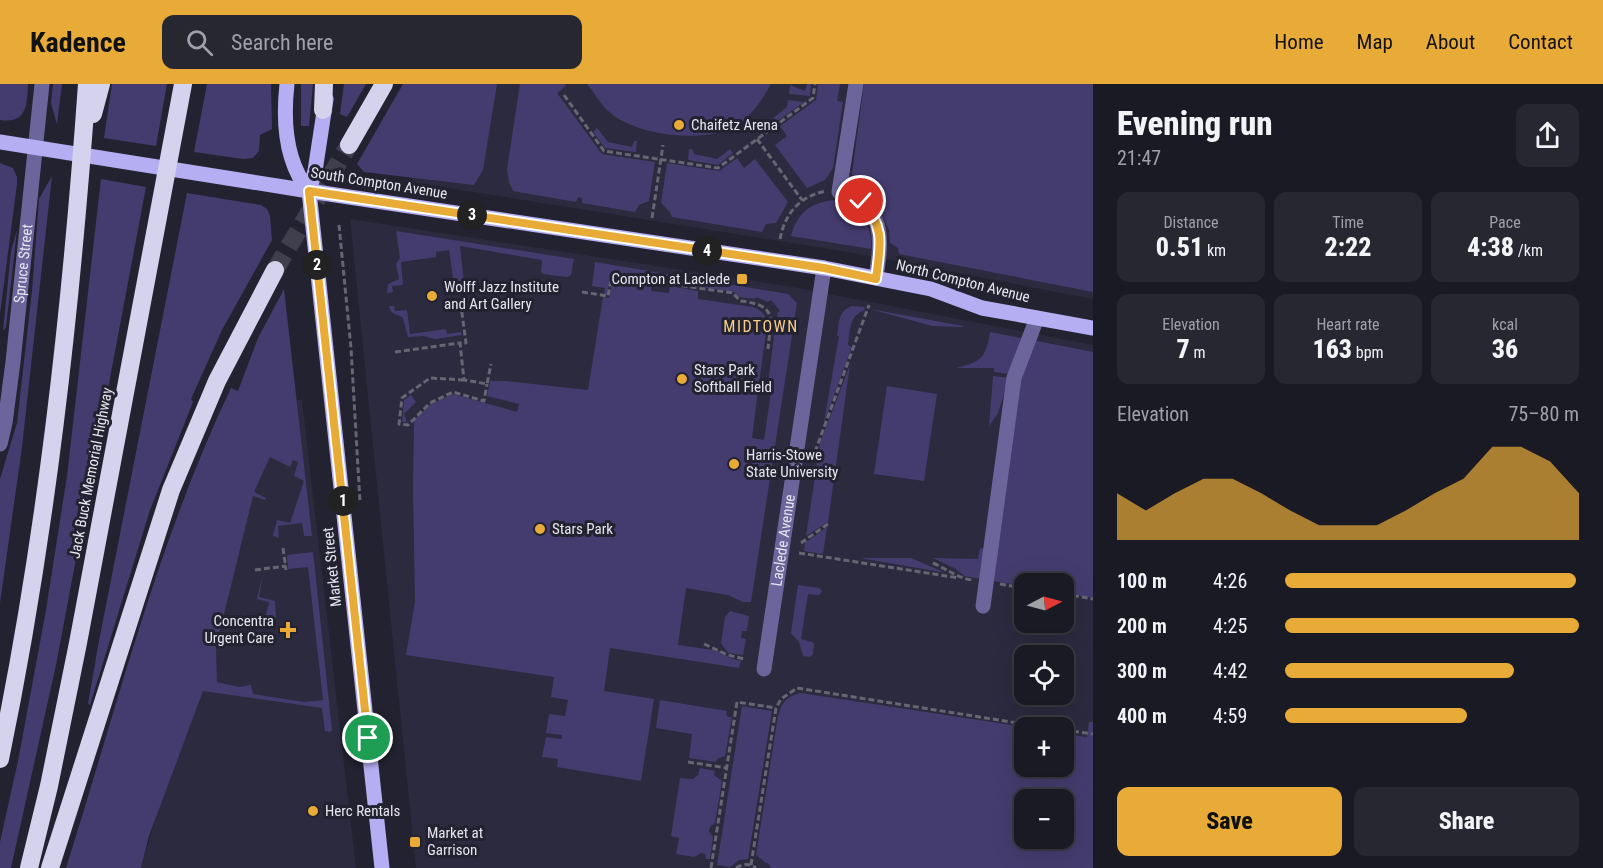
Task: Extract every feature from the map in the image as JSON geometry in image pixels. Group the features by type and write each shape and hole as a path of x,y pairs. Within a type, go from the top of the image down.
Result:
{"highway":[{"path":"0,759 22,643 48,478 69,296 87,84"},
{"path":"83,141 93,117 101,84"},
{"name":"Jack Buck Memorial Highway","path":"29,868 49,786 78,643 183,84"},
{"path":"323,110 324,84"},
{"path":"349,145 384,84"},
{"path":"50,868 171,490 217,381 275,270"}],"main road":[{"name":"Market Street","path":"285,84 290,157 300,180 309,191"},
{"name":"Market Street","path":"330,84 323,110 315,171 309,191 382,868"},
{"name":"South Compton Avenue","path":"0,141 309,191 824,268"},
{"name":"North Compton Avenue","path":"824,268 931,289 982,308 1093,328"}],"street":[{"name":"Spruce Street","path":"0,444 12,371 42,84"},
{"path":"856,84 839,192 861,201 876,220 880,240 876,279"},
{"name":"Laclede Avenue","path":"764,669 824,268"},
{"path":"982,606 1014,378 1037,318"}],"path":[{"path":"564,95 604,151 718,168 813,98 815,84"},
{"path":"757,139 802,201"},
{"path":"652,218 663,145"},
{"path":"780,238 789,214 802,201 817,193 839,192"},
{"path":"339,225 351,348 360,504"},
{"path":"582,292 608,296 612,276 734,293 740,301 760,304 768,311 771,324 768,349"},
{"path":"395,352 466,343 462,306 474,305 472,291 469,291"},
{"path":"815,452 869,305"},
{"path":"460,344 465,380"},
{"path":"487,384 430,378 402,398 399,424 408,425 430,403 453,392 484,401 491,364"},
{"path":"801,543 828,524"},
{"path":"255,570 286,568 283,548"},
{"path":"799,553 959,578"},
{"path":"1074,596 1093,599"},
{"path":"704,644 735,658 744,659"},
{"path":"751,865 776,708 781,699 797,688 1014,722"},
{"path":"711,868 737,702 776,708"},
{"path":"1074,731 1093,734"},
{"path":"688,762 727,768"},
{"path":"736,868 744,864 756,868"}],"shaded area":[{"path":"0,84 28,84 26,106 16,119 0,120"},
{"path":"53,84 62,84 57,124 51,103"},
{"path":"112,84 167,84 156,146 104,138"},
{"path":"207,84 271,84 272,129 260,135 259,151 253,158 243,159 194,152"},
{"path":"301,84 313,84 309,126 301,126"},
{"path":"344,84 366,84 347,117 340,114"},
{"path":"403,84 497,84 483,170 474,185 364,172 357,164"},
{"path":"453,84 1093,84 1093,299 854,253 411,182"},
{"path":"520,84 565,84 566,86 557,93 602,154 655,162 649,201 639,205 635,212 582,203 582,198 578,197 576,202 513,191 507,169"},
{"name":"Chaifetz Arena","path":"587,84 771,84 753,111 734,127 713,134 681,136 648,130 618,119 604,107"},
{"path":"807,84 811,84 810,96 789,94 790,85 805,91"},
{"path":"818,84 840,84 837,101 843,102 833,168 825,180 807,188 775,145 787,136 780,126 816,100"},
{"path":"864,84 1093,84 1093,292 899,254 898,248 890,243 889,230 877,204 860,189 852,174"},
{"path":"788,100 804,102 776,122 773,118 787,107"},
{"path":"597,128 608,142 632,147 634,141 637,141 636,152 605,148 593,132"},
{"path":"689,149 692,149 694,154 717,159 730,149 733,153 718,165 688,160"},
{"path":"737,158 744,168 755,159 788,202 776,223 766,224 762,232 672,217 661,203 667,163 719,171"},
{"path":"0,163 13,168 17,184 0,314"},
{"path":"52,176 22,447 0,603 0,479 17,423 32,291 39,199"},
{"path":"101,179 146,187 56,665 11,868 0,868 0,842 18,761 46,610 67,476"},
{"path":"187,193 261,205 267,209 270,216 272,240 222,330 191,399 193,402 150,510 90,705 88,704 98,646"},
{"path":"833,200 850,206 862,217 869,231 871,249 791,236 797,221 806,210 825,201"},
{"name":"Harris-Stowe State University","path":"350,219 787,286 1093,345 1093,868 416,868"},
{"path":"17,230 6,327 3,331 11,251"},
{"path":"396,231 574,259 571,275 567,277 543,274 541,272 542,260 460,246 464,283 454,284 449,250 436,252 436,257 401,262 403,285 392,286 393,292 387,293 388,284 399,279 396,264 400,258"},
{"path":"595,262 788,294 797,303 751,602 743,602 728,595 686,588 678,645 720,651 730,658 741,661 739,668 610,648 604,691 654,699 641,781 557,767 558,759 542,757 546,737 562,739 562,735 546,733 549,714 565,716 568,700 551,697 554,677 406,655 415,602 414,420 431,404 453,394 517,412 519,404 487,396 490,381 588,390 603,297 609,298 613,278 651,283 651,291 669,293 670,286 698,291 698,299 753,307 759,310 765,316 767,326 759,383 768,384 775,328 779,329 777,313 780,311 771,300 768,302 756,297 755,299 739,297 734,292 611,274 607,295 604,294 605,288 592,286","holes":["758,390 771,392 764,440 752,438"]},
{"path":"284,289 312,536 304,536 302,523 278,526 279,538 273,536 277,520 290,523 304,481 294,476 298,462 293,460 290,467 270,457 254,492 266,498 265,500 253,496 216,647 217,682 239,687 251,685 253,694 304,702 323,700 308,567 288,569 287,555 313,552 332,730 325,731 322,708 203,691 149,836 141,868 66,868 140,625 182,505 231,388 238,391 258,338"},
{"path":"389,306 394,306 395,311 407,310 410,334 446,329 447,334 461,332 462,335 435,339 423,336 408,337 403,318 393,313"},
{"path":"852,306 864,307 865,310 856,316 851,324 848,345 852,347 824,422 839,336 837,336 839,322 844,311"},
{"path":"870,309 963,326 963,327 932,326"},
{"path":"990,332 1021,338 1010,374 994,372 994,368 956,368 971,364 981,358 987,348"},
{"path":"1032,340 1093,352 1093,598 1074,595 1074,573 1014,573 1014,584 992,581 1018,388"},
{"path":"850,365 828,522 806,536 820,443"},
{"path":"993,376 1009,378 998,413 989,426"},
{"path":"887,386 937,394 924,481 874,474"},
{"path":"411,395 416,402 404,414 407,422 402,422 404,400"},
{"path":"298,400 302,400 356,868 141,868 259,469"},
{"path":"827,527 823,554 804,551 805,541"},
{"path":"980,548 985,549 981,579 964,576 956,569 933,558 978,559"},
{"path":"860,558 911,558 946,573"},
{"path":"263,573 259,597 275,601 276,618 265,619 269,602 257,599"},
{"path":"798,585 819,588 822,591 819,595 808,594 801,639 814,644 813,654 810,657 803,656 799,642 791,633"},
{"path":"730,611 749,616 747,631 742,631 741,638 746,639 743,655 728,653 721,643 725,617"},
{"path":"801,693 1014,725 1014,777 1074,777 1074,735 1087,737 1089,722 1093,722 1093,868 771,868 768,863 756,855 778,716 783,703 790,697"},
{"path":"660,700 727,711 728,717 732,717 725,756 717,759 716,762 689,758 692,734 656,728"},
{"path":"742,706 772,711 748,859 739,860 730,867 717,865"},
{"path":"700,768 715,771 714,775 722,781 715,823 709,831 713,837 710,859 706,859 705,854 701,853 694,857 676,854 679,838 671,836 680,778 693,779 698,775"}],"tunnel":[{"path":"275,270 349,145"}],"place":[{"name":"Chaifetz Arena","path":"679,125"},
{"name":"Compton at Laclede","path":"742,279"},
{"name":"Wolff Jazz Institute and Art Gallery","path":"432,296"},
{"name":"Stars Park Softball Field","path":"682,379"},
{"name":"Harris-Stowe State University","path":"734,464"},
{"name":"Stars Park","path":"540,529"},
{"name":"Concentra Urgent Care","path":"288,630"},
{"name":"Herc Rentals","path":"313,811"},
{"name":"Market at Garrison","path":"415,842"}],"district":[{"name":"MIDTOWN","path":"761,326"}],"route":[{"path":"368,738 309,191 824,268 876,279 880,253 879,230 870,210 861,201"}]}
